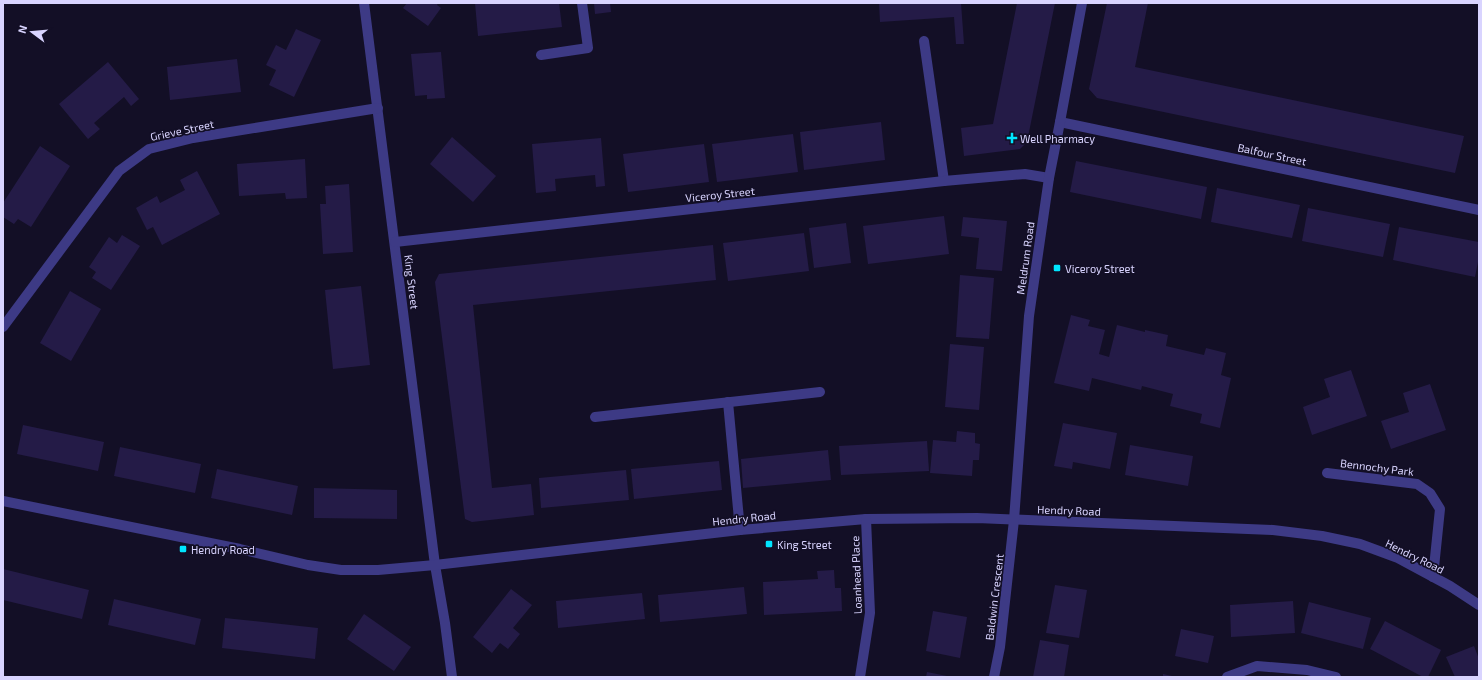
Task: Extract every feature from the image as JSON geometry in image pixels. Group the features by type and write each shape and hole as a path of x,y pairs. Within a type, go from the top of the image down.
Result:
{"street":[{"name":"King Street","path":"364,3 435,565 452,677"},
{"path":"541,55 588,48 582,3"},
{"name":"Meldrum Road","path":"1014,520 1029,316 1048,178 1082,3"},
{"path":"924,41 944,181"},
{"name":"Grieve Street","path":"3,327 119,171 149,149 193,138 378,108"},
{"name":"Balfour Street","path":"1060,122 1479,210"},
{"name":"Viceroy Street","path":"395,242 944,181 1025,174 1048,178"},
{"path":"595,416 820,392"},
{"path":"728,402 740,530"},
{"name":"Bennochy Park","path":"1327,473 1417,484 1430,493 1440,509 1433,577"},
{"name":"Hendry Road","path":"3,501 308,565 341,570 378,570 435,565 740,530 866,519 977,518 1273,530 1322,536 1360,544 1398,558 1479,605"},
{"name":"Loanhead Place","path":"860,677 870,612 866,519"},
{"name":"Baldwin Crescent","path":"994,677 1000,647 1014,520"},
{"path":"1227,677 1257,666 1307,670 1336,677"}],"building":[{"path":"407,3 438,3 437,5 441,8 428,26 403,8"},
{"path":"475,3 559,3 562,27 478,36"},
{"path":"594,3 610,3 611,12 595,14"},
{"path":"879,3 961,3 964,44 956,44 954,17 880,22"},
{"path":"1017,3 1055,3 1027,142 1020,149 964,156 961,128 993,124"},
{"path":"1107,3 1148,3 1135,67 1464,136 1455,173 1097,98 1089,89"},
{"path":"296,29 321,40 294,97 269,85 276,70 266,65 276,45 286,50"},
{"path":"441,52 445,98 427,99 427,95 415,96 411,54"},
{"path":"237,59 241,92 170,100 167,67"},
{"path":"108,62 139,99 131,106 124,97 94,123 100,129 88,139 59,104"},
{"path":"881,122 885,160 804,170 800,132"},
{"path":"793,134 798,172 717,182 712,144"},
{"path":"452,137 496,176 473,202 430,164"},
{"path":"601,138 605,186 596,187 595,175 555,179 556,191 536,193 532,144"},
{"path":"704,144 709,182 628,192 623,154"},
{"path":"40,146 70,166 31,227 18,219 14,224 3,217 3,203"},
{"path":"305,159 307,198 286,199 285,193 239,196 237,164"},
{"path":"1076,161 1207,187 1201,219 1070,192"},
{"path":"197,171 220,214 162,245 153,227 147,230 136,208 157,196 160,203 185,190 180,180"},
{"path":"349,184 353,252 323,254 320,204 326,204 325,186"},
{"path":"1217,188 1300,205 1292,238 1211,222"},
{"path":"1308,208 1390,224 1383,257 1302,241"},
{"path":"944,216 949,254 868,264 863,226"},
{"path":"963,217 1007,221 1002,271 976,269 979,238 961,236"},
{"path":"846,223 851,263 814,268 809,228"},
{"path":"1399,227 1479,242 1479,257 1475,277 1393,260"},
{"path":"804,233 809,271 728,281 723,243"},
{"path":"122,235 140,246 111,290 92,278 96,272 89,267 109,237 117,243"},
{"path":"713,245 716,280 473,305 492,488 531,484 534,515 472,522 465,519 435,282 439,274"},
{"path":"960,275 994,278 989,339 956,337"},
{"path":"361,286 370,365 333,369 325,290"},
{"path":"70,291 101,309 71,361 40,343"},
{"path":"1071,315 1090,320 1088,326 1105,330 1099,354 1109,357 1117,325 1145,332 1145,330 1168,335 1166,346 1204,355 1206,348 1226,353 1221,375 1231,378 1220,428 1200,423 1202,414 1170,406 1173,394 1142,386 1141,390 1092,378 1089,391 1054,383"},
{"path":"950,344 984,347 979,410 945,407"},
{"path":"1351,370 1367,416 1312,435 1303,407 1330,397 1324,379"},
{"path":"1430,384 1446,430 1391,449 1381,421 1409,412 1403,393"},
{"path":"1063,423 1117,433 1110,469 1073,462 1072,469 1054,466"},
{"path":"23,425 104,442 98,471 17,454"},
{"path":"957,431 975,433 975,443 980,444 979,460 973,460 972,476 930,473 933,440 956,442"},
{"path":"927,441 929,471 841,475 839,446"},
{"path":"1130,445 1193,456 1188,486 1125,475"},
{"path":"120,447 201,464 195,493 114,476"},
{"path":"828,450 831,480 743,488 741,459"},
{"path":"719,461 722,490 634,499 631,469"},
{"path":"217,469 298,486 292,515 211,498"},
{"path":"626,470 629,500 541,508 539,478"},
{"path":"314,488 397,490 397,519 314,518"},
{"path":"3,569 89,590 82,619 3,600"},
{"path":"834,570 835,588 841,588 842,611 764,615 763,582 818,579 817,571"},
{"path":"1055,585 1087,590 1079,638 1046,633"},
{"path":"744,587 747,614 660,622 658,595"},
{"path":"511,589 532,605 513,628 520,634 508,649 500,643 492,653 473,637"},
{"path":"642,593 645,619 558,628 556,601"},
{"path":"114,599 201,619 195,645 108,625"},
{"path":"1293,601 1295,633 1231,637 1230,605"},
{"path":"1309,602 1371,618 1363,649 1301,633"},
{"path":"933,611 967,617 960,658 926,651"},
{"path":"364,614 411,647 394,671 347,639"},
{"path":"225,618 318,628 315,659 222,648"},
{"path":"1385,621 1441,650 1428,677 1423,677 1370,649"},
{"path":"1181,629 1214,636 1208,663 1175,656"},
{"path":"1040,640 1069,645 1064,677 1033,677"},
{"path":"1474,646 1479,659 1479,677 1455,677 1446,657"},
{"path":"927,672 947,676 947,677 926,677"},
{"path":"1163,674 1172,676 1172,677 1163,677"}],"place":[{"name":"Well Pharmacy","path":"1012,138"},
{"name":"Viceroy Street","path":"1057,268"},
{"name":"King Street","path":"769,544"},
{"name":"Hendry Road","path":"183,549"}]}
